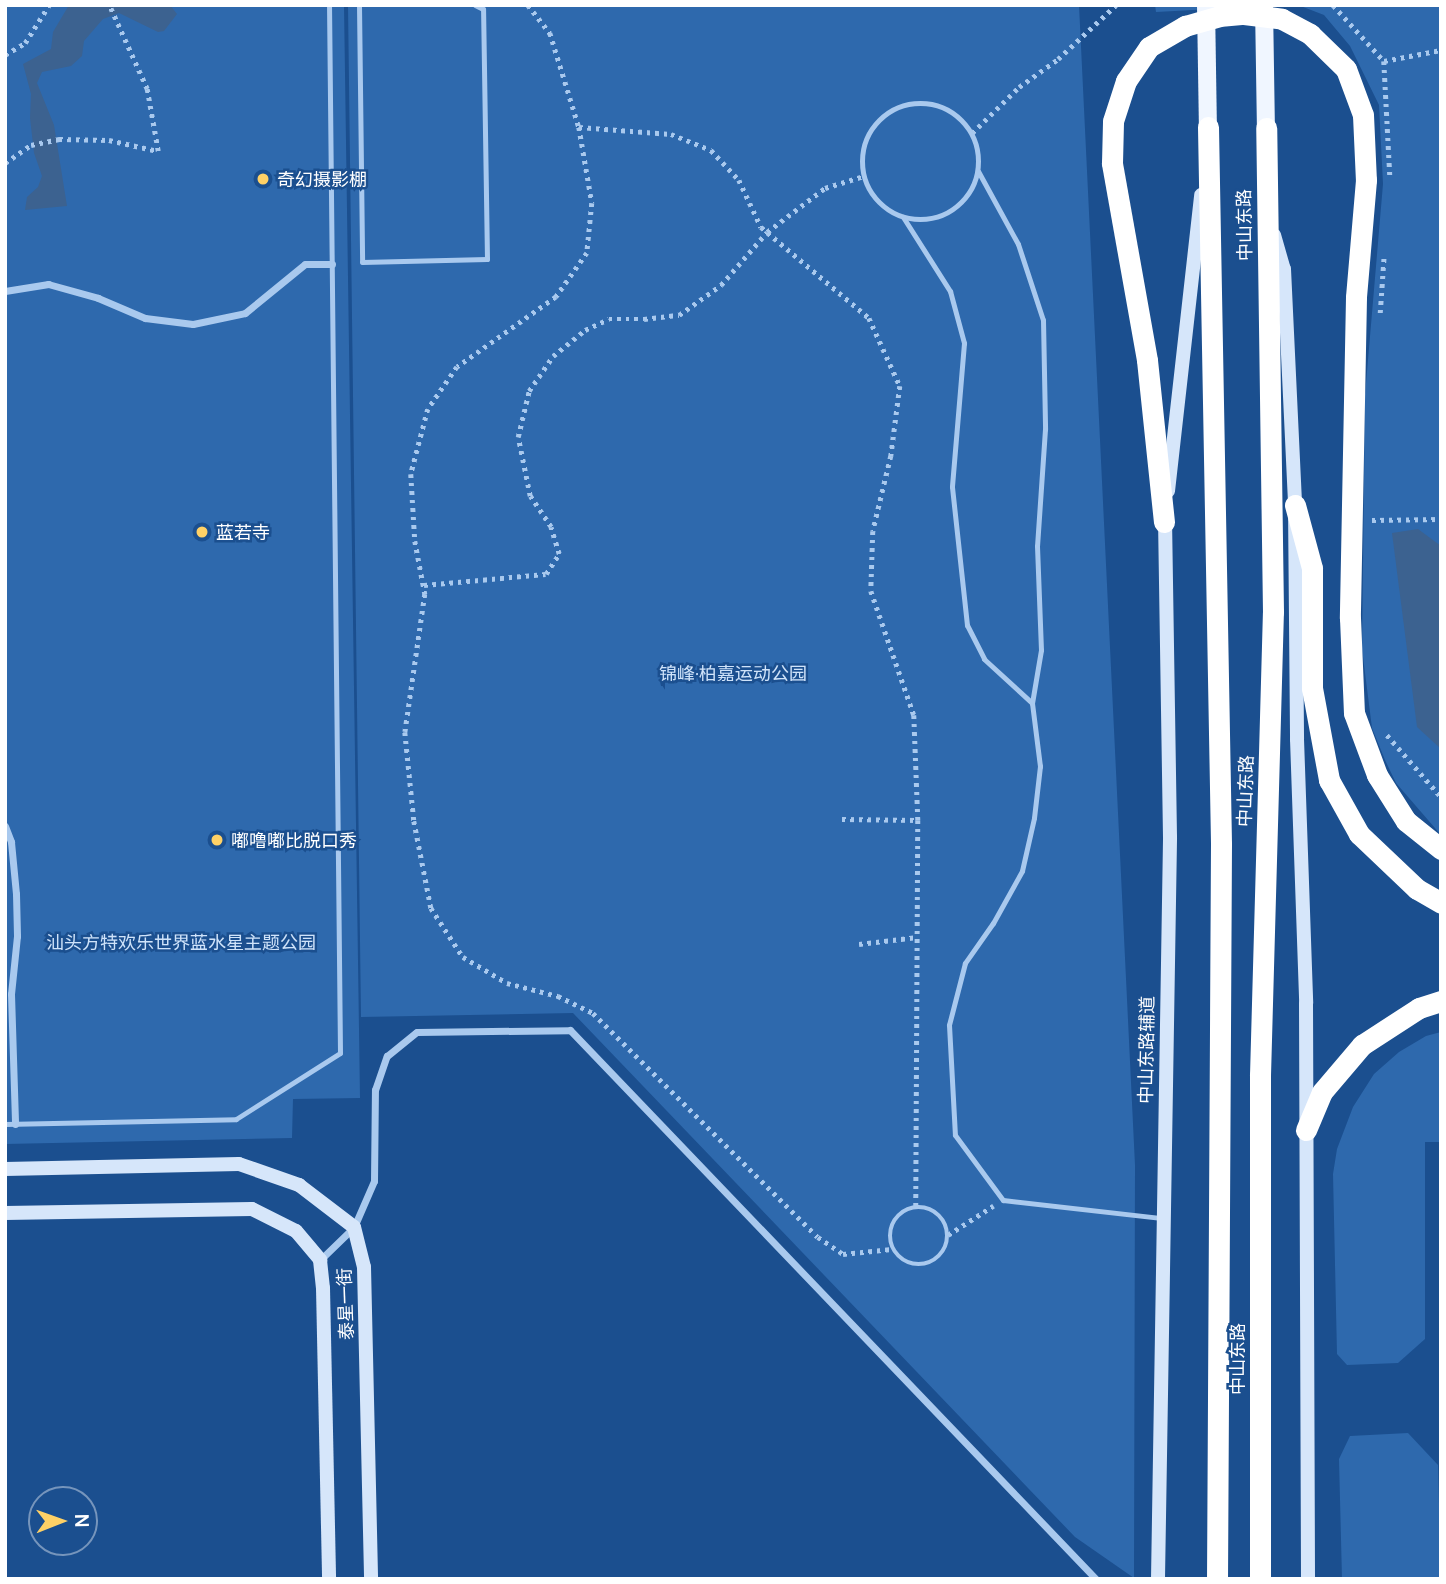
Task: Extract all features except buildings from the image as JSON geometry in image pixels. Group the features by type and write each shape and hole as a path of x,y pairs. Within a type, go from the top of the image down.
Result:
{"highway":[{"path":"1164,522 1147,360 1112,163 1113,121 1126,81 1149,47 1185,26 1219,16 1244,14 1282,19 1310,34 1346,69 1363,114 1366,180 1356,297 1350,604 1354,713 1384,786 1406,821 1441,849"},
{"name":"中山东路","path":"1208,127 1221,844 1217,1579"},
{"name":"中山东路","path":"1260,1579 1260,1075 1273,611 1266,128"},
{"path":"1294,505 1312,568 1312,688 1329,780 1359,834 1418,890 1441,903"},
{"path":"1306,1130 1322,1092 1362,1045 1419,1008 1441,1001"}],"main road":[{"name":"中山东路","path":"1206,5 1208,127"},
{"name":"中山东路","path":"1264,5 1266,128"}],"street":[{"name":"中山东路辅道","path":"1158,1579 1170,837 1164,522 1208,127"},
{"path":"1266,207 1284,269 1294,505 1306,1130 1308,1579"},
{"path":"5,290 48,284 98,298 145,318 193,324 245,313 304,264 332,264"},
{"path":"5,826 11,842 16,894 17,936 11,994 15,1124"},
{"path":"320,1260 354,1227 374,1181 375,1090 387,1056 417,1032 570,1031 1097,1579"},
{"path":"5,1169 239,1164 299,1185 354,1227"},
{"name":"泰星一街","path":"5,1213 252,1209 296,1231 320,1260 329,1579"},
{"name":"泰星一街","path":"354,1227 364,1266 371,1579"}],"lane":[{"path":"5,1124 236,1119 340,1053 329,5"},
{"path":"359,5 362,262 487,259 483,9 475,5"},
{"path":"903,218 923,220 942,216 959,206 971,190 978,172 978,152 972,133 960,118 944,108 927,103 899,108 877,123 867,139 863,158 864,176 879,201 903,218 950,291 964,343 952,487 967,625 984,659 1032,703"},
{"path":"978,172 1018,244 1043,320 1045,429 1037,546 1041,650 1032,703 1040,766 1034,818 1022,871 993,923 965,963 949,1025 955,1135 1003,1200 1162,1218"}],"path":[{"path":"5,55 25,43 49,5"},
{"path":"5,163 31,145 58,139 108,140 158,151 148,89 109,5"},
{"path":"528,5 550,33 579,127 592,203 587,253 556,297 457,367 428,409 411,474 415,541 425,594 405,732 414,821 431,908 463,957 507,983 558,996 593,1013 818,1237 843,1254 892,1249"},
{"path":"972,133 1019,87 1058,60 1116,5"},
{"path":"1334,5 1384,61 1391,159 1389,186"},
{"path":"1384,61 1441,50"},
{"path":"579,127 671,134 711,150 739,180 761,226 869,318 900,386 891,456 873,531 870,591 914,715 918,820 916,1207"},
{"path":"424,585 546,574 559,554 551,527 530,496 518,437 529,391 553,356 585,330 609,319 644,319 678,314 721,285 767,232 825,188 864,176"},
{"path":"1380,321 1384,254"},
{"path":"1371,534 1372,507"},
{"path":"1371,520 1441,519"},
{"path":"1381,727 1441,797"},
{"path":"842,819 918,820"},
{"path":"859,944 918,937"},
{"path":"948,1235 1003,1200"},
{"path":"916,1207 925,1208 941,1217 948,1235 942,1254 925,1265 906,1262 892,1249 890,1230 893,1222 899,1214 916,1207"}],"green space":[{"name":"汕头方特欢乐世界蓝水星主题公园","path":"5,5 344,5 360,1098 293,1099 292,1138 5,1144"},
{"name":"锦峰·柏嘉运动公园","path":"348,5 1079,5 1135,1165 1134,1578 1075,1537 573,1013 361,1017"},
{"path":"1155,5 1285,5 1156,12"},
{"path":"1298,5 1441,5 1441,835 1396,783 1385,760 1372,728 1362,649 1365,395 1383,184 1379,105 1350,46 1324,15"},
{"path":"1441,1032 1441,1142 1425,1142 1425,1339 1398,1363 1347,1365 1337,1354 1333,1174 1337,1149 1353,1107 1374,1074 1399,1052 1426,1036"},
{"path":"1408,1433 1438,1465 1441,1579 1342,1579 1339,1459 1350,1436"}],"shaded area":[{"path":"69,5 170,5 177,14 164,31 158,32 119,13 103,19 84,41 82,56 71,66 42,72 37,83 54,125 67,206 25,210 27,197 38,187 42,176 34,153 30,118 31,94 23,64 51,49 53,32"},
{"path":"1418,529 1441,546 1441,749 1417,727 1392,533"}],"place":[{"name":"奇幻摄影棚","path":"263,179"},
{"name":"蓝若寺","path":"202,532"},
{"name":"嘟噜嘟比脱口秀","path":"217,840"}]}
